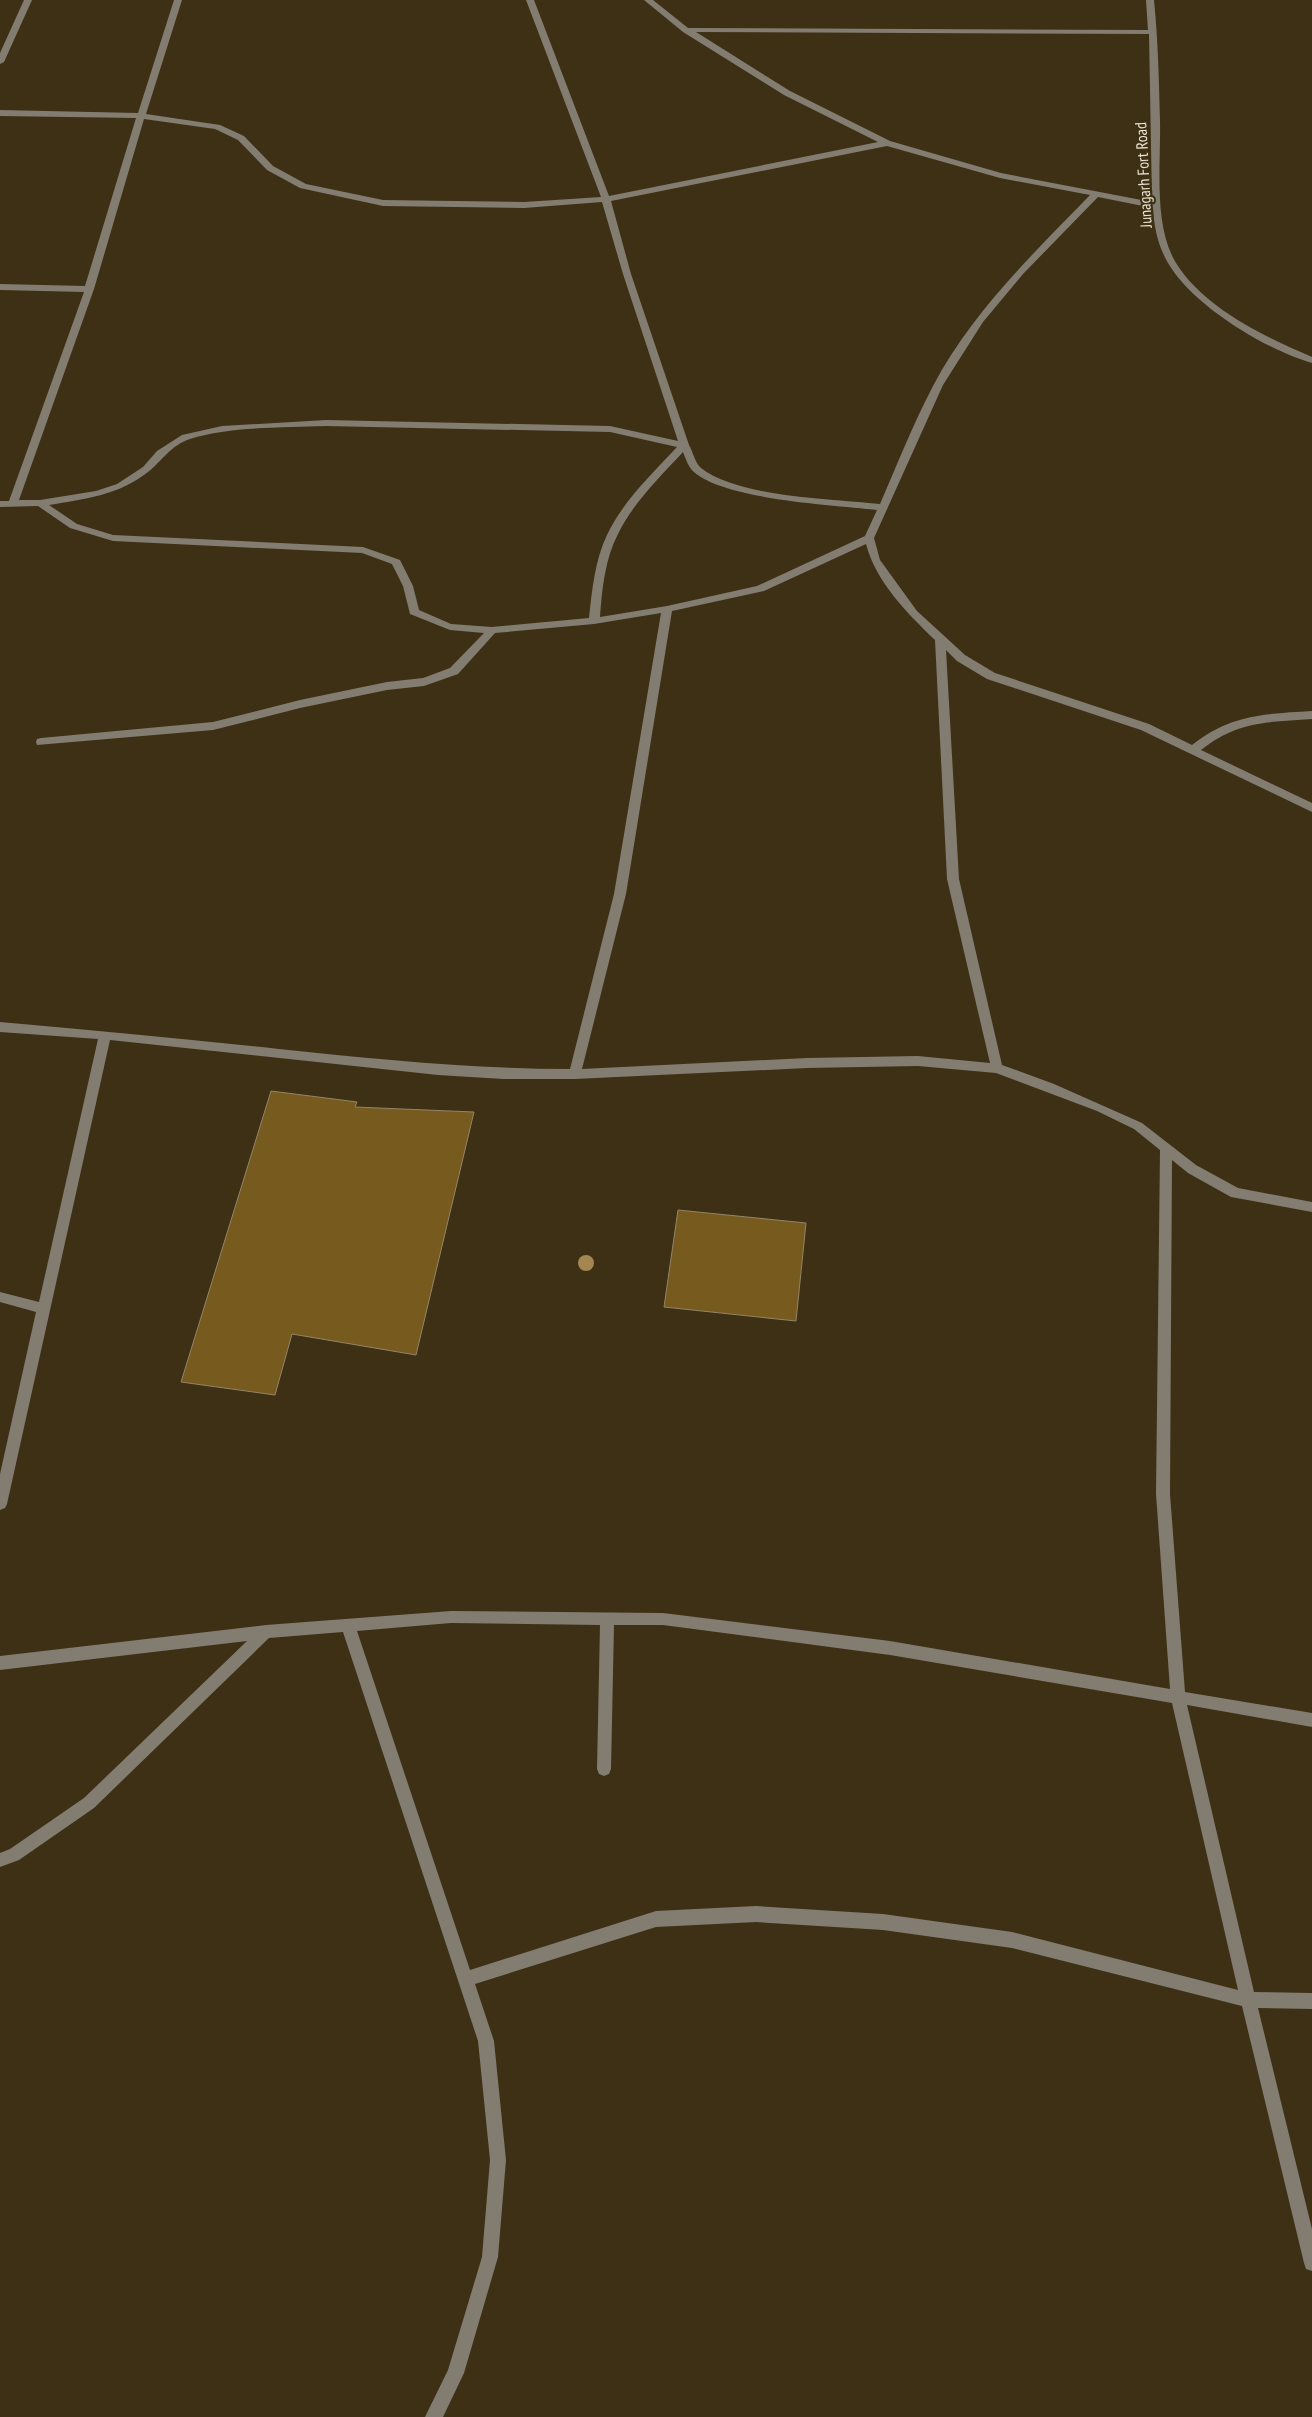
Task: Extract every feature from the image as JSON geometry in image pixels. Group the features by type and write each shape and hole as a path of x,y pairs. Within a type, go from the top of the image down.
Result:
{"street":[{"path":"0,62 28,0"},
{"path":"13,504 89,289 178,0"},
{"path":"530,0 606,199 627,274 684,445 696,469 716,482 739,490 881,507"},
{"path":"648,0 686,30 787,93 887,143 1000,175 1157,206"},
{"name":"Junagarh Fort Road","path":"1150,0 1153,32 1157,206 1163,244 1182,278 1221,313 1256,336 1312,360"},
{"path":"686,30 1153,32"},
{"path":"0,113 141,116 217,127 241,138 270,168 303,186 383,203 524,205 606,199 887,143"},
{"path":"1096,195 1020,272 979,321 938,385 881,507 869,538 874,560 914,613 940,640 961,658 991,676 1145,727 1312,808"},
{"path":"0,287 89,289"},
{"path":"0,504 40,503 97,494 120,486 146,469 160,453 185,437 222,429 326,423 610,429 684,445"},
{"path":"594,621 598,580 617,526 645,488 684,445"},
{"path":"40,503 61,520 85,533 113,538 311,546 363,550 396,562 408,586 414,612 450,627 492,630 594,621 667,609 760,589 869,538"},
{"path":"575,1074 620,894 667,609"},
{"path":"41,742 213,726 378,688 424,682 454,671 492,630"},
{"path":"940,640 953,879 997,1068"},
{"path":"1195,750 1211,734 1234,723 1312,715"},
{"path":"0,1027 105,1035 438,1070 575,1074 807,1063 918,1061 997,1068 1050,1086 1138,1126 1200,1174 1235,1193 1312,1207"},
{"path":"0,1504 105,1035"},
{"path":"1166,1148 1163,1494 1178,1696 1248,2000 1312,2263"},
{"path":"0,1297 44,1309"},
{"path":"0,1663 266,1632 451,1616 663,1619 890,1648 1312,1720"},
{"path":"604,1769 607,1618"},
{"path":"348,1625 486,2041 498,2160 490,2257 456,2373 434,2417"},
{"path":"0,1860 14,1855 89,1803 266,1632"},
{"path":"465,1979 656,1919 756,1914 883,1922 1012,1940 1248,2000 1312,2001"}],"building":[{"path":"271,1091 357,1102 355,1107 474,1112 416,1355 292,1334 275,1395 181,1382"},
{"path":"678,1210 806,1223 796,1321 664,1307"}]}
